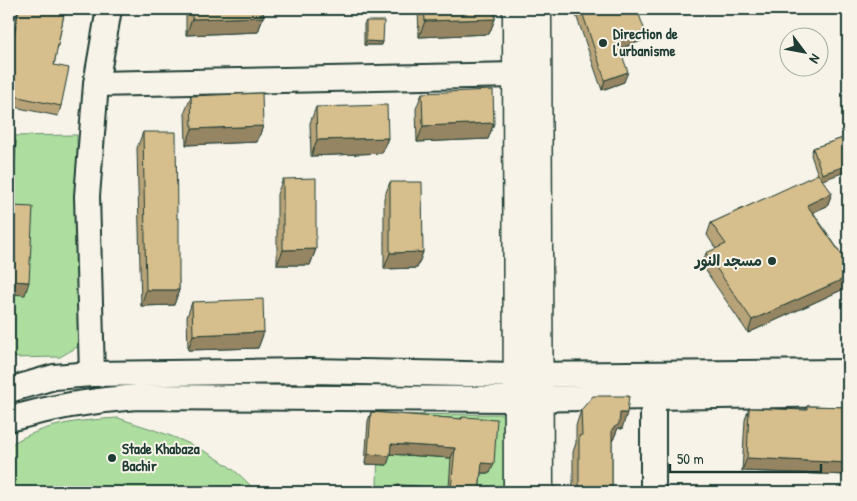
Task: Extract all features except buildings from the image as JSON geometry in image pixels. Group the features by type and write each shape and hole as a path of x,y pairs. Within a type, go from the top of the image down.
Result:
{"street":[{"path":"92,374 87,196 96,84 109,9"},
{"path":"517,9 516,75 529,387 539,492"},
{"path":"518,492 529,387 537,9"},
{"path":"96,84 516,75"},
{"path":"9,390 54,377 92,374 310,371 529,387"},
{"path":"9,419 49,407 94,400 138,397 653,385 848,372"},
{"path":"653,385 848,394"},
{"path":"653,385 653,492"}],"green space":[{"path":"77,135 79,346 60,357 9,358 9,136"},
{"path":"503,414 503,492 377,492 378,415"},
{"name":"Stade Khabaza Bachir","path":"118,418 174,437 210,454 242,477 256,492 9,492 9,445 36,432 62,424"}],"place":[{"name":"Direction de l'urbanisme","path":"603,43"},
{"name":"مسجد النور","path":"772,261"},
{"name":"Stade Khabaza Bachir","path":"112,458"}]}
